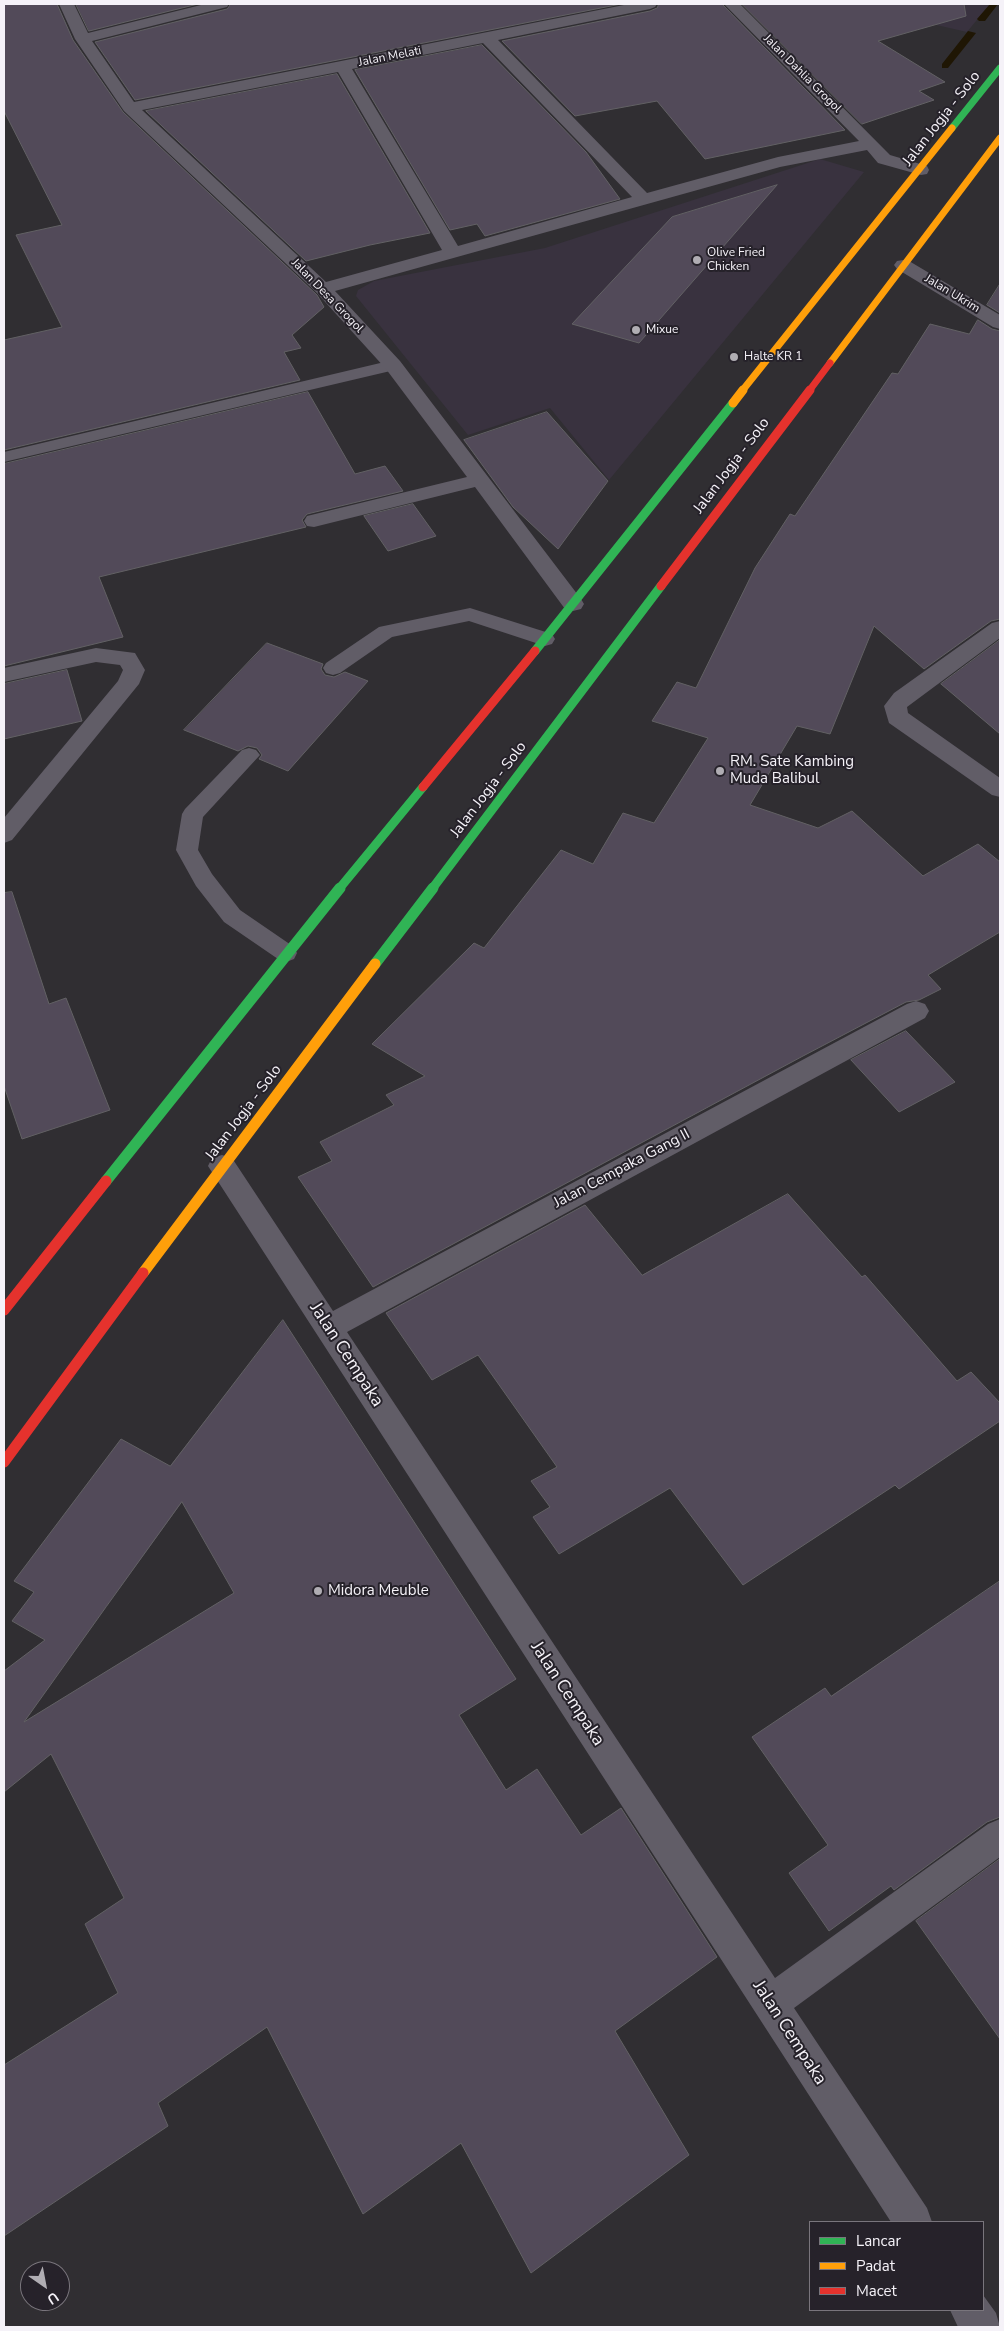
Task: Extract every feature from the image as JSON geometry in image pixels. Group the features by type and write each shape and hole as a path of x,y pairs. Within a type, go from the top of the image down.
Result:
{"highway":[{"name":"Jalan Jogja - Solo","path":"4,1310 286,953 574,604 778,346 921,170 1000,68"},
{"name":"Jalan Jogja - Solo","path":"4,1462 222,1166 417,911 1000,138"}],"street":[{"name":"Jalan Desa Grogol","path":"67,4 83,39 130,108 323,289 393,365 574,604"},
{"path":"83,39 222,4"},
{"name":"Jalan Melati","path":"130,108 650,4"},
{"name":"Jalan Dahlia Grogol","path":"732,4 872,144 884,159 921,170"},
{"path":"487,38 644,200"},
{"path":"342,66 453,253"},
{"path":"323,289 778,162 872,144"},
{"name":"Jalan Ukrim","path":"903,265 1000,323"},
{"path":"314,521 480,480"},
{"path":"1000,628 902,698 895,706 897,717 1000,789"},
{"path":"4,675 96,655 127,658 134,670 128,684 4,834"},
{"name":"Jalan Cempaka Gang II","path":"328,1328 916,1011"},
{"name":"Jalan Cempaka","path":"222,1166 912,2221"},
{"path":"770,2004 1000,1836"},
{"path":"971,2311 982,2327"}],"lane":[{"path":"4,457 393,365"},
{"path":"333,668 386,632 470,614 545,639"},
{"path":"249,755 193,814 187,850 204,880 232,916 286,953"}],"shaded area":[{"path":"892,4 990,4 967,32 919,21"},
{"path":"820,159 864,172 609,480 550,408 468,435 356,296 358,290 374,281 545,248"}],"building":[{"path":"4,4 57,4 73,40 123,112 317,295 324,307 292,335 301,348 284,352 300,380 4,450 4,340 62,327 16,235 62,225 4,111"},
{"path":"76,4 198,4 89,31"},
{"path":"231,4 621,4 135,100 95,42 227,9"},
{"path":"659,4 722,4 845,130 705,159 657,101 575,116 502,41 650,11 657,8"},
{"path":"742,4 964,4 966,16 878,41 945,82 919,91 934,100 862,124"},
{"path":"482,45 586,152 620,199 485,236 477,224 450,230 355,70"},
{"path":"337,74 430,233 370,245 306,261 146,111"},
{"path":"777,185 639,343 572,324 672,217"},
{"path":"1000,284 1000,313 987,305"},
{"path":"978,320 992,329 1000,331 1000,619 991,621 924,669 874,626 830,734 797,726 750,805 818,828 852,811 923,876 978,844 1000,862 1000,932 928,975 941,989 919,1000 906,1002 803,1056 373,1287 298,1177 332,1161 320,1142 394,1105 386,1095 425,1076 372,1044 474,943 484,948 561,850 593,864 623,813 654,823 708,738 652,721 677,682 696,688 755,568 790,514 795,516 892,373 898,374 930,324 969,334"},
{"path":"308,392 355,474 385,466 403,491 307,514 302,520 306,527 99,577 123,637 4,666 4,464"},
{"path":"547,412 608,481 558,549 513,507 464,440"},
{"path":"413,504 436,536 388,551 364,516"},
{"path":"1000,640 1000,734 941,684"},
{"path":"267,643 323,664 321,669 325,675 334,677 345,672 368,681 288,771 259,759 262,755 257,748 248,746 238,751 184,730"},
{"path":"67,670 82,721 4,739 4,684"},
{"path":"12,892 49,1004 66,998 110,1110 22,1139 4,1086 4,893"},
{"path":"906,1031 955,1082 899,1112 851,1060"},
{"path":"788,1194 862,1277 865,1275 957,1381 971,1372 1000,1403 1000,1421 899,1489 895,1485 743,1585 670,1488 559,1554 533,1517 550,1507 531,1481 557,1467 478,1355 432,1380 386,1313 585,1205 642,1275"},
{"path":"283,1320 516,1679 459,1715 506,1790 537,1769 581,1835 621,1808 717,1957 615,2031 689,2155 531,2273 461,2143 363,2214 267,2027 158,2103 168,2126 4,2236 4,2065 118,1993 85,1924 124,1898 51,1754 4,1792 4,1671 45,1640 12,1621 34,1592 14,1581 121,1439 170,1466","holes":["182,1502 234,1593 24,1722"]},
{"path":"1000,1581 1000,1817 987,1822 894,1890 891,1886 829,1931 789,1873 828,1845 752,1737 825,1688 831,1696"},
{"path":"1000,1859 1000,2039 916,1921"}],"waterway":[{"path":"982,19 994,4"},
{"path":"945,66 971,33"}],"traffic: fast":[{"path":"952,128 1000,68"},
{"path":"535,651 733,403"},
{"path":"375,964 661,586"},
{"path":"106,1181 286,953 423,787"}],"traffic: slow":[{"path":"733,403 952,128"},
{"path":"830,363 1000,138"},
{"path":"143,1273 375,964"}],"traffic: jam":[{"path":"661,586 830,363"},
{"path":"423,787 535,651"},
{"path":"4,1310 106,1181"},
{"path":"4,1462 143,1273"}],"place":[{"name":"Olive Fried Chicken","path":"697,260"},
{"name":"Mixue","path":"636,330"},
{"name":"Halte KR 1","path":"734,357"},
{"name":"RM. Sate Kambing Muda Balibul","path":"720,771"},
{"name":"Midora Meuble","path":"318,1591"}]}
